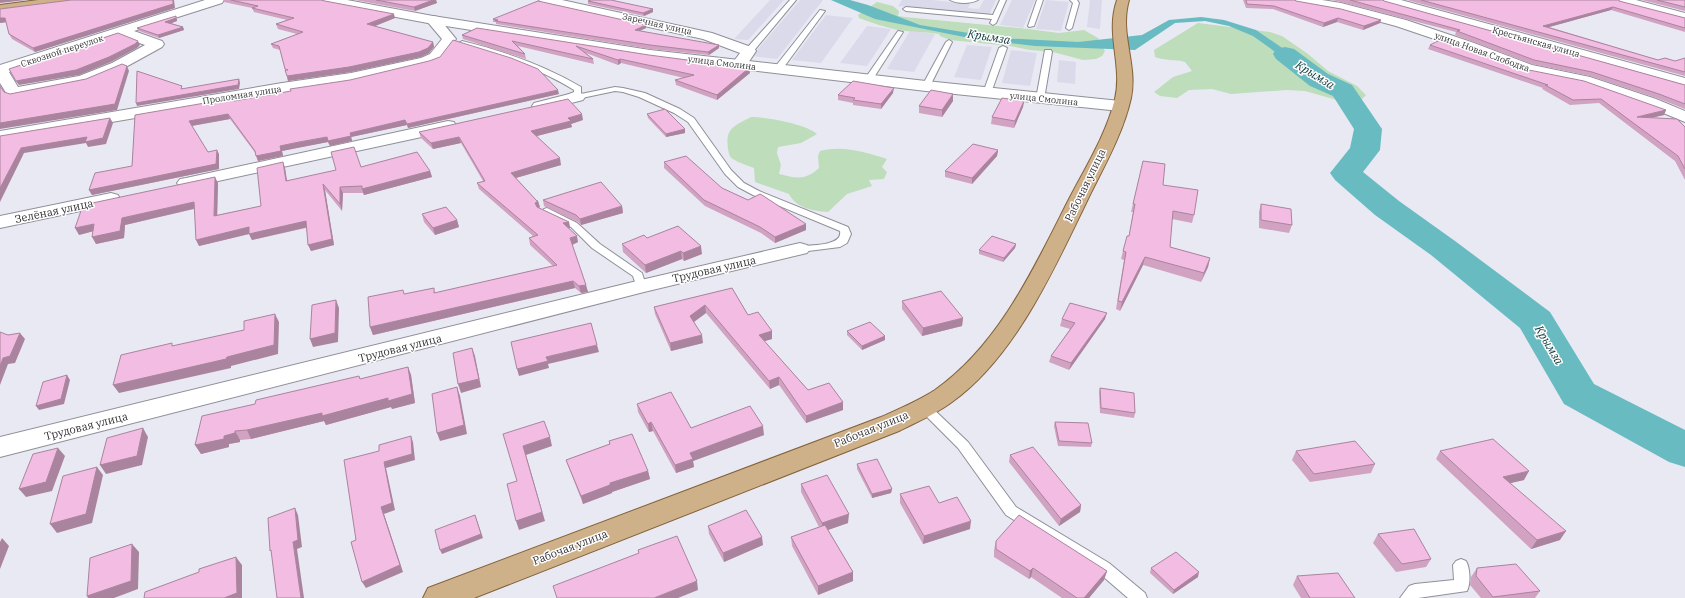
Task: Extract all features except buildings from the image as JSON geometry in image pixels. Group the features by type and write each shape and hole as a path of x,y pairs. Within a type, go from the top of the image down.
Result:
{"main road":[{"path":"0,9 65,0"},
{"name":"Рабочая улица","path":"439,598 890,424 924,407 950,391 972,370 1006,331 1021,309 1041,275 1114,123 1125,86 1118,33 1120,6 1123,0"}],"street":[{"name":"Сквозной переулок","path":"122,32 157,44 117,66 83,80 20,91 13,92 1,70 218,0"},
{"name":"улица Смолина","path":"327,0 433,20 650,54 868,80 1040,99 1120,106"},
{"name":"Заречная улица","path":"545,0 707,36 749,52"},
{"name":"улица Новая Слободка","path":"1299,0 1341,7 1401,23 1469,46 1528,69 1585,80 1650,102 1685,117"},
{"name":"Крестьянская улица","path":"1387,0 1685,83"},
{"path":"1622,0 1685,17"},
{"path":"433,20 450,39"},
{"name":"Проломная улица","path":"0,136 282,88 351,78 425,61 435,57 450,39"},
{"path":"738,64 749,52"},
{"path":"523,109 570,99"},
{"path":"168,187 461,123"},
{"name":"Зелёная улица","path":"0,222 130,195"},
{"name":"Трудовая улица","path":"0,447 641,286 800,249"}],"lane":[{"path":"749,52 793,0"},
{"path":"953,0 975,0"},
{"path":"906,9 994,20 1003,0"},
{"path":"1031,26 1040,0"},
{"path":"1069,28 1076,3 1073,0"},
{"path":"778,69 822,11"},
{"path":"868,80 900,32"},
{"path":"450,39 500,54 537,68 578,89 578,93 570,99"},
{"path":"926,86 949,42"},
{"path":"986,93 1003,48"},
{"path":"1040,99 1048,52"},
{"path":"570,99 615,89 642,95 677,111 691,120 728,172 740,184 756,193 845,229 846,234 843,241 836,245 800,249"},
{"path":"543,210 574,225 596,246 638,275 641,286"},
{"path":"924,407 963,445 1011,511 1104,568 1139,598"},
{"path":"1408,598 1415,591 1462,586 1461,565"}],"shaded area":[{"path":"770,0 784,0 748,40 734,39"},
{"path":"800,0 823,0 777,59 752,56"},
{"path":"902,0 932,0 970,4 968,8 979,9 984,0 996,0 989,15 898,6"},
{"path":"1012,0 1035,0 1023,28 1000,25"},
{"path":"1046,0 1069,2 1061,31 1036,29"},
{"path":"1090,0 1102,0 1100,29 1087,27"},
{"path":"826,15 853,18 821,63 792,60"},
{"path":"867,26 891,29 867,66 840,63"},
{"path":"910,31 935,34 914,72 887,69"},
{"path":"967,45 992,47 981,80 954,77"},
{"path":"1011,50 1037,53 1030,86 1002,83"},
{"path":"1059,60 1076,62 1075,84 1057,82"}],"green space":[{"path":"877,2 893,6 899,11 898,16 905,17 1059,33 1084,30 1098,38 1105,51 1102,56 1096,59 1083,60 1053,52 950,40 940,36 939,34 898,30 859,18 858,15"},
{"path":"1198,23 1270,32 1282,36 1308,54 1328,71 1357,86 1366,95 1361,100 1337,100 1305,91 1287,90 1231,94 1212,89 1189,90 1177,98 1160,96 1154,92 1173,77 1192,71 1185,62 1155,57 1154,50"},
{"path":"751,117 766,118 795,124 812,130 817,134 801,143 778,147 777,153 781,165 779,174 805,177 819,168 818,156 820,151 829,149 846,149 887,159 882,167 887,172 884,179 869,180 872,186 847,194 828,212 811,210 800,206 789,194 755,182 754,168 738,162 730,156 727,142 729,132 732,128"}],"water":[{"name":"Крымза","path":"831,0 850,0 868,5 920,25 999,38 1078,42 1142,35 1169,20 1201,17 1224,20 1256,30 1335,82 1325,84 1295,66 1253,36 1229,26 1205,21 1175,23 1135,50 1035,46 969,38 875,19"}],"waterway":[{"name":"Крымза","path":"1285,54 1319,80 1343,91 1368,129 1365,150 1346,173 1387,208 1443,248 1536,321 1579,394 1685,450"}]}
